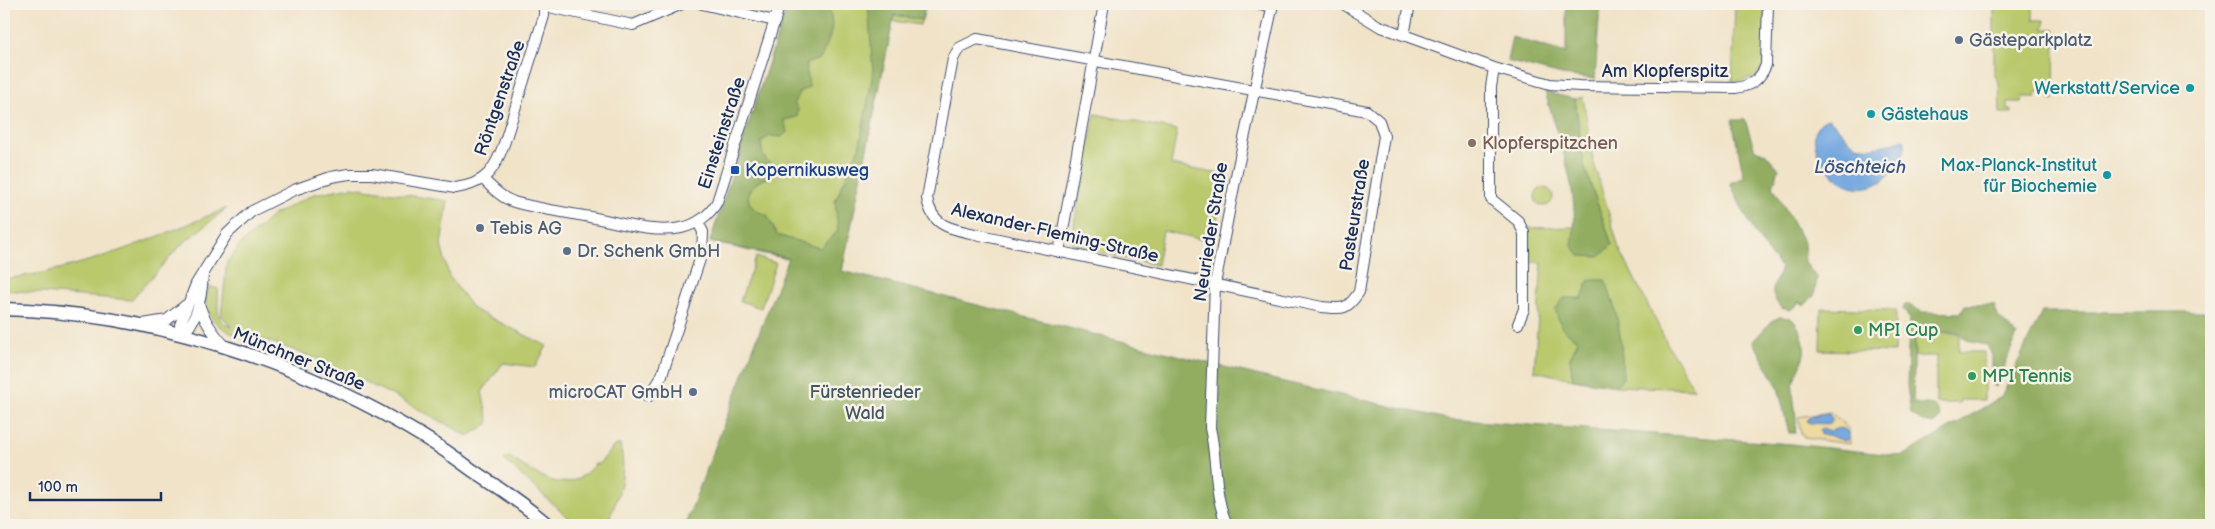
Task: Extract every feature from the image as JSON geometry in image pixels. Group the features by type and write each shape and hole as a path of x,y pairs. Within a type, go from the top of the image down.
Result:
{"main road":[{"name":"Münchner Straße","path":"4,309 43,311 140,325 225,346 319,382 423,436 523,503 548,525"}],"street":[{"path":"544,5 633,25 682,4"},
{"path":"702,4 775,21"},
{"name":"Einsteinstraße","path":"483,179 501,195 513,201 546,208 656,229 680,228 698,222 710,213 718,202 780,4"},
{"path":"1059,252 1104,4"},
{"path":"1260,4 1272,5"},
{"name":"Am Klopferspitz","path":"1343,4 1379,26 1494,68 1550,84 1579,86 1744,86 1755,82 1762,74 1766,65 1766,8 1768,4"},
{"path":"1404,36 1410,4"},
{"name":"Röntgenstraße","path":"203,273 199,302 190,328 182,335 180,325 188,302 207,264 227,234 252,211 294,190 331,177 364,173 455,188 483,179 498,160 505,141 544,16 544,5"},
{"name":"Neurieder Straße","path":"1227,525 1220,510 1215,481 1214,445 1210,428 1215,284 1272,5"},
{"name":"Alexander-Fleming-Straße","path":"1094,60 977,39 959,48 953,60 927,198 929,212 940,224 952,229 1215,284"},
{"name":"Pasteurstraße","path":"1094,60 1367,110 1379,121 1384,136 1359,292 1350,305 1338,309 1215,284"},
{"path":"1494,68 1491,87 1492,199 1518,221 1524,233 1524,309 1518,324"},
{"path":"648,397 662,375 702,252 703,232 698,222"},
{"path":"140,325 167,320 188,302"},
{"path":"199,302 201,313 211,330 225,346"}],"green space":[{"path":"717,4 774,4 772,11 766,14"},
{"path":"788,4 926,4 920,25 893,21 842,271 710,242"},
{"name":"Fürstenrieder Wald","path":"788,4 826,4 830,11 831,31 821,58 806,64 809,87 799,92 794,103 798,109 797,117 784,120 787,132 782,137 770,136 761,142 763,156 771,165 770,177 755,184 749,195 749,201 752,207 767,215 777,235 820,248 838,231 835,201 859,148 873,73 868,4 891,4 891,8 895,10 898,4 926,4 922,20 894,15 842,271 1284,382 1447,419 1791,444 1903,456 2001,397 2042,312 2204,312 2211,310 2211,525 685,525 788,258 710,242"},
{"path":"1566,4 1600,4 1595,79 1562,75 1507,61 1512,37 1566,53"},
{"path":"1735,4 1766,4 1764,65 1755,78 1732,82"},
{"path":"1994,4 2033,4 2033,20 2045,20 2044,29 2055,29 2054,101 2050,100 2050,92 2036,92 2036,97 2022,97 2021,102 2008,102 2008,110 2012,110 2012,113 2000,113 1999,82 1994,74"},
{"path":"1545,92 1575,99 1584,166 1612,245 1599,257 1580,256 1572,246 1574,207 1572,188 1568,168"},
{"path":"1583,97 1593,160 1619,248 1668,345 1694,389 1616,386 1623,378 1582,298 1562,328 1578,341 1570,358 1573,379 1534,371 1542,263 1528,261 1527,228 1576,227 1572,246 1612,245 1584,166 1575,99"},
{"path":"1095,114 1177,130 1171,165 1225,175 1213,242 1163,231 1157,265 1079,248 1073,244 1071,240"},
{"path":"1732,120 1745,120 1755,150 1765,153 1779,169 1773,186 1804,243 1805,263 1817,277 1814,296 1805,305 1798,302 1796,306 1789,310 1781,308 1774,297 1773,289 1781,268 1758,238 1730,183 1744,177"},
{"path":"352,187 448,201 441,245 449,276 473,309 547,346 535,367 503,363 482,392 489,423 468,436 392,395 318,359 254,336 252,342 233,334 216,323 210,316 206,298 209,286 218,289 219,317 232,327 221,315 227,262 240,245 273,215 314,194"},
{"path":"1540,188 1548,188 1553,193 1551,204 1540,206 1535,201 1535,193"},
{"path":"227,208 180,246 131,300 4,290 4,279 33,275 90,260 145,241"},
{"path":"756,257 776,263 761,308 740,301"},
{"path":"1589,280 1605,280 1614,305 1620,340 1623,378 1616,386 1573,379 1570,358 1578,341 1562,328 1555,310 1564,298 1582,298"},
{"path":"1905,305 1909,305 1922,312 1961,313 1965,305 1994,305 1998,317 2017,334 1996,387 1992,385 1992,355 1987,345 1967,340 1959,332 1915,331 1913,403 1933,406 1941,417 1933,424 1924,422 1911,414 1907,386 1909,318 1903,309"},
{"name":"MPI Cup","path":"1821,308 1896,310 1895,352 1820,350"},
{"path":"1780,317 1791,318 1799,328 1804,346 1803,359 1793,384 1795,433 1789,433 1778,387 1753,341 1773,320"},
{"path":"1915,333 1959,333 1959,352 1984,352 1984,400 1936,403 1936,356 1915,356"},
{"path":"615,445 620,445 623,467 622,477 614,507 606,525 576,525 504,460 509,457 541,477 552,481 573,481 584,475 595,464 599,464"}],"sand":[{"path":"1830,412 1849,429 1850,444 1805,438 1801,433 1798,417"}],"water":[{"name":"Löschteich","path":"1828,119 1848,139 1861,146 1876,147 1904,139 1905,147 1901,159 1894,169 1877,184 1859,187 1843,182 1829,171 1819,156 1815,140 1817,127"},
{"path":"1828,413 1833,420 1830,424 1810,423 1807,421 1810,417"},
{"path":"1823,428 1830,431 1839,428 1843,429 1847,431 1849,438 1845,441 1828,435 1821,435 1820,430"}],"place":[{"name":"Gästeparkplatz","path":"1959,40"},
{"name":"Werkstatt/Service","path":"2190,88"},
{"name":"Gästehaus","path":"1871,114"},
{"name":"Klopferspitzchen","path":"1472,143"},
{"name":"Kopernikusweg","path":"735,170"},
{"name":"Max-Planck-Institut für Biochemie","path":"2107,175"},
{"name":"Tebis AG","path":"480,228"},
{"name":"Dr. Schenk GmbH","path":"567,251"},
{"name":"MPI Cup","path":"1858,330"},
{"name":"MPI Tennis","path":"1972,376"},
{"name":"microCAT GmbH","path":"693,392"}]}
